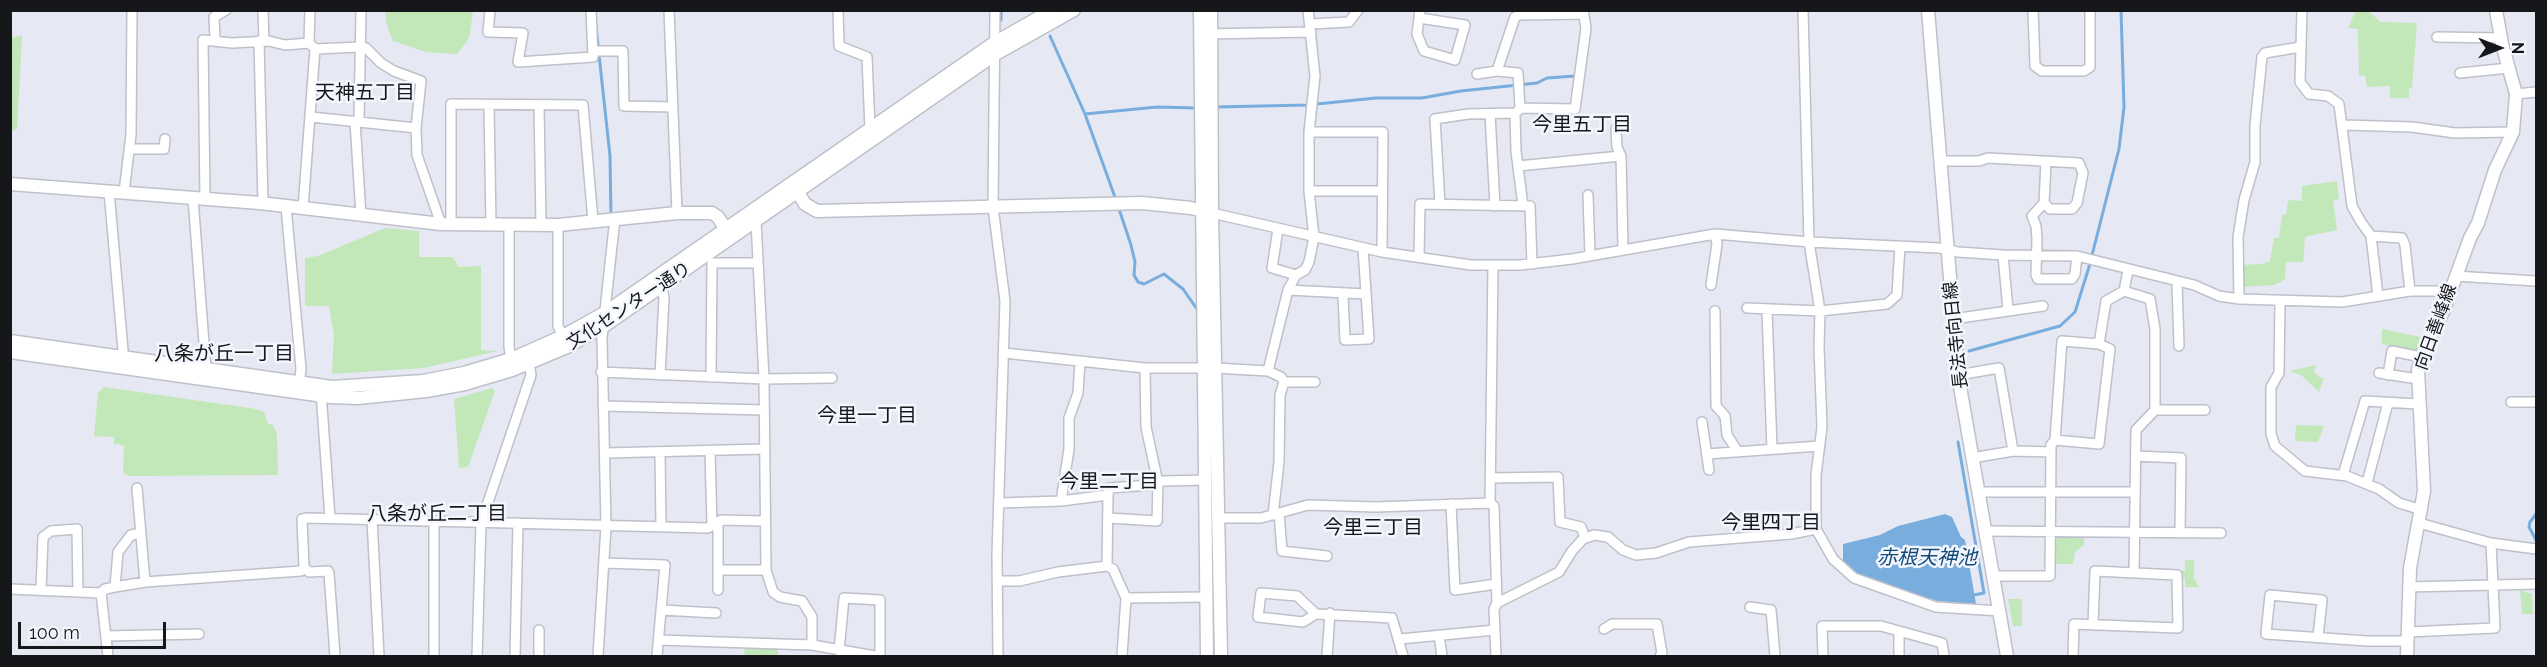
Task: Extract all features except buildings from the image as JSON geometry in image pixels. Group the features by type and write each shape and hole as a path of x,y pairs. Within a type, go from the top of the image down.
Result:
{"street":[{"path":"124,192 129,149 132,10"},
{"path":"216,39 214,18 226,10"},
{"path":"262,10 263,204"},
{"path":"303,208 311,117 310,10"},
{"path":"361,10 357,120 361,216"},
{"path":"490,10 488,32 523,33 518,62 593,57 591,10"},
{"path":"669,10 677,213"},
{"path":"838,10 839,46 867,57 870,129"},
{"path":"995,10 993,207 1005,293 998,657"},
{"name":"文化センター通り","path":"321,392 423,381 464,373 511,358 563,336 606,312 795,188 994,49 1034,15 1052,10"},
{"name":"文化センター通り","path":"10,341 121,363 358,398 426,391 465,384 528,364 567,347 604,326 662,287 711,258 728,233 756,222 870,129 994,49 1074,10"},
{"path":"1200,10 1206,34"},
{"path":"1208,657 1206,480 1209,368 1206,34 1211,10"},
{"path":"1268,371 1288,290 1296,275 1305,270 1309,262 1314,237 1309,191 1309,132 1315,76 1308,10"},
{"path":"1206,34 1311,28 1349,22 1358,10"},
{"path":"1803,10 1809,242 1820,311 1822,427 1819,446 1816,529 1833,560 1854,578 1936,607 2000,611"},
{"name":"長法寺向日線","path":"1928,10 1958,375 2007,657"},
{"path":"2033,10 2035,66 2042,71 2084,71 2090,67 2090,10"},
{"path":"2302,10 2300,82 2308,94 2334,99 2339,104 2344,125 2352,206 2371,236 2378,296"},
{"name":"向日善峰線","path":"2408,657 2408,587 2422,510 2425,474 2418,405 2421,357 2440,319 2470,238 2478,223 2495,170 2513,132 2516,94 2496,10"},
{"path":"1440,204 1435,120 1468,114 1518,110 1575,110 1586,28 1584,12 1515,17 1497,71"},
{"path":"1419,14 1465,25 1455,60 1424,51 1417,34 1419,14"},
{"path":"2437,37 2501,38"},
{"path":"206,370 199,199 204,40 216,39 232,43 261,41 285,45 366,48 387,67 421,81 416,128 417,155 446,224"},
{"path":"2239,299 2238,237 2244,200 2255,162 2256,105 2262,57 2265,53 2300,47"},
{"path":"593,51 623,51 624,106 673,107"},
{"path":"2460,73 2509,68"},
{"path":"1477,74 1497,71 1518,73 1518,166 1523,206"},
{"path":"2516,94 2536,92"},
{"path":"446,224 451,104 583,105 593,221"},
{"path":"489,105 491,225"},
{"path":"538,105 541,225"},
{"path":"1490,114 1494,206"},
{"path":"311,117 357,120 416,128"},
{"path":"2344,125 2412,127 2455,133 2513,132"},
{"path":"1616,129 1620,156 1623,249"},
{"path":"1309,132 1383,132 1382,252"},
{"path":"129,149 164,149 165,139"},
{"path":"1518,166 1620,156"},
{"path":"1940,161 1979,161 1988,158 2079,163 2083,173 2077,203 2072,209 2050,209 2044,203"},
{"path":"2046,162 2044,203 2032,216 2036,226 2036,275 2038,279 2072,279 2081,257"},
{"path":"10,184 263,204 446,224 558,225 677,213 712,213 718,217 728,233"},
{"path":"795,188 805,204 817,211 1142,203 1207,211 1382,252 1471,265 1532,264 1715,234 2003,255 2037,254 2081,257 2194,285 2219,296 2239,299 2342,302 2409,291 2450,291"},
{"path":"109,191 121,363"},
{"path":"1309,191 1382,191"},
{"path":"1588,195 1590,256"},
{"path":"1419,257 1420,204 1530,206 1532,264"},
{"path":"286,207 301,369 299,389"},
{"path":"598,657 606,526 606,453 601,372 615,218"},
{"path":"756,222 764,379 766,570 773,592 780,597 802,601 812,617 808,657"},
{"path":"509,225 509,347 511,358"},
{"path":"558,225 558,326 563,336"},
{"path":"1278,229 1272,268 1296,275"},
{"path":"1711,285 1717,244 1715,234"},
{"path":"2371,236 2402,238 2405,245 2409,291"},
{"path":"1747,308 1820,311 1887,304 1896,295 1900,246"},
{"path":"1343,295 1345,340 1369,339 1363,248"},
{"path":"2003,255 2008,310"},
{"path":"711,377 711,258 757,262"},
{"path":"1493,265 1490,502 1494,506 1497,584 1497,603 1494,609 1496,657"},
{"path":"2124,291 2128,270"},
{"path":"2455,276 2536,281"},
{"path":"2177,282 2179,346"},
{"path":"660,375 664,298 662,287"},
{"path":"1288,290 1343,295 1366,294"},
{"path":"2099,344 2106,301 2124,291 2150,298 2155,329 2155,410 2136,430 2134,573"},
{"path":"2280,301 2279,374 2271,387 2272,440 2280,451 2305,471 2343,475 2367,483 2399,503 2422,510"},
{"path":"1953,319 2043,306"},
{"path":"1767,310 1772,449"},
{"path":"1715,311 1716,406 1725,416 1727,435 1738,452"},
{"path":"1993,576 2050,576 2051,445 2055,440 2062,341 2099,344 2110,349 2099,444 2055,440"},
{"path":"2418,379 2384,374 2392,351 2421,357"},
{"name":"文化センター通り","path":"10,352 206,370 299,389"},
{"path":"1004,353 1146,368 1268,371 1281,377 1284,382 1280,395 1276,514 1281,551 1327,556"},
{"path":"1061,501 1069,449 1070,418 1078,393 1080,362"},
{"path":"477,657 481,523 531,375 528,364"},
{"path":"1109,518 1157,521 1158,483 1146,427 1146,368"},
{"path":"1209,368 1219,518 1221,657"},
{"path":"1958,375 1999,368 2013,451"},
{"path":"601,372 764,379 832,378"},
{"path":"1284,382 1315,382"},
{"path":"321,392 330,518"},
{"path":"2343,475 2365,401 2418,405"},
{"path":"2511,402 2536,402"},
{"path":"2367,483 2388,403"},
{"path":"603,406 764,410"},
{"path":"2155,410 2205,410"},
{"path":"1702,422 1709,470"},
{"path":"1707,454 1819,446"},
{"path":"606,453 764,449"},
{"path":"1972,458 2013,451 2051,452"},
{"path":"710,452 718,590"},
{"path":"660,453 661,527"},
{"path":"2136,456 2181,458 2180,533"},
{"path":"1490,478 1558,477 1560,522 1581,527 1585,538"},
{"path":"1107,567 1109,488 1206,480"},
{"path":"137,488 145,582"},
{"path":"1979,492 2135,492"},
{"path":"1000,503 1061,501 1108,495"},
{"path":"1219,518 1261,518 1308,505 1376,507 1490,502"},
{"path":"1451,504 1455,590 1497,584"},
{"path":"335,657 329,572 309,572 304,567 302,519 708,528 715,523 764,520"},
{"path":"372,519 378,657"},
{"path":"434,521 434,657"},
{"path":"515,657 518,523"},
{"path":"2419,523 2491,543 2536,549"},
{"path":"41,590 43,537 51,531 77,529 78,592"},
{"path":"1497,603 1560,572 1572,550 1585,538 1594,535 1608,537 1623,550 1636,555 1656,553 1689,542 1791,534 1816,529"},
{"path":"1986,531 2221,533"},
{"path":"115,587 118,552 131,535 141,533"},
{"path":"2318,637 2322,600 2270,595 2266,634 2367,641 2495,628 2491,543"},
{"path":"604,563 665,565 657,657"},
{"path":"10,590 100,593 105,589 145,582 301,571 304,567"},
{"path":"998,581 1019,581 1058,572 1113,568 1126,598 1122,657"},
{"path":"718,570 766,570"},
{"path":"2073,657 2074,624 2093,625 2178,628 2177,575 2095,571 2093,625"},
{"path":"2408,587 2536,584"},
{"path":"100,593 108,657"},
{"path":"1316,614 1297,596 1261,593 1258,617 1303,622 1316,614 1392,618 1400,639 1403,657"},
{"path":"1126,598 1207,597"},
{"path":"839,651 844,598 880,600 880,657"},
{"path":"1750,607 1772,610 1775,657"},
{"path":"662,610 716,613"},
{"path":"1326,657 1330,614"},
{"path":"1604,629 1612,624 1656,624 1662,653 1660,657"},
{"path":"1823,657 1822,626 1881,626 1942,643 1944,657"},
{"path":"538,657 539,630"},
{"path":"1400,639 1495,630"},
{"path":"1899,631 1899,656"},
{"path":"106,636 199,634"},
{"path":"1439,635 1442,657"},
{"path":"658,640 810,645 875,657"}],"green space":[{"path":"2356,10 2368,11 2381,22 2417,23 2412,88 2409,88 2409,98 2390,98 2390,86 2367,87 2365,75 2359,76 2358,29 2348,28"},
{"path":"385,11 473,11 470,33 457,54 426,52 393,41 387,26"},
{"path":"22,35 17,129 11,131 11,38"},
{"path":"2337,181 2339,199 2333,200 2337,230 2305,237 2303,262 2286,262 2285,279 2275,285 2243,287 2240,265 2263,264 2270,261 2274,238 2279,238 2282,215 2286,215 2288,200 2302,201 2302,186"},
{"path":"385,228 419,231 419,257 453,257 459,267 481,266 481,350 498,351 424,368 332,374 334,335 329,306 305,306 305,258 318,256"},
{"path":"2382,329 2425,338 2417,352 2382,344"},
{"path":"2317,365 2313,371 2319,377 2324,378 2319,392 2301,375 2289,371"},
{"path":"104,387 264,412 268,424 273,425 277,435 278,475 130,476 123,473 124,445 114,444 114,437 94,436 98,393"},
{"path":"492,388 495,391 468,467 459,468 454,399"},
{"path":"2296,425 2324,426 2318,442 2295,441"},
{"path":"2060,535 2084,535 2084,545 2075,552 2073,564 2056,564 2056,540"},
{"path":"2185,560 2194,560 2194,578 2199,587 2185,587 2182,571 2185,571"},
{"path":"2520,590 2532,594 2533,614 2522,614"},
{"path":"2008,599 2022,599 2022,626 2013,626"},
{"path":"745,646 778,647 778,656 744,656"}],"water":[{"name":"赤根天神池","path":"1945,514 1952,517 1961,537 1965,540 1976,604 1938,601 1899,591 1864,578 1843,563 1843,544 1880,535 1898,526"}],"waterway":[{"path":"1001,10 1001,20"},
{"path":"1969,351 2060,326 2075,312 2119,149 2124,107 2121,10"},
{"path":"596,27 610,156 611,218"},
{"path":"1050,36 1085,114 1116,200"},
{"path":"1216,107 1307,105 1376,98 1422,98 1461,91 1537,83 1547,78 1575,76"},
{"path":"1085,114 1157,107 1197,108"},
{"path":"1118,206 1131,245 1135,262 1134,275 1138,282 1144,284 1164,274 1183,289 1199,312"},
{"path":"1958,442 1984,593 1974,595"},
{"path":"2536,514 2529,527 2536,540"}],"district":[{"name":"天神五丁目","path":"365,93"},
{"name":"今里五丁目","path":"1582,125"},
{"name":"八条が丘一丁目","path":"224,354"},
{"name":"今里一丁目","path":"867,416"},
{"name":"今里二丁目","path":"1109,482"},
{"name":"八条が丘二丁目","path":"437,514"},
{"name":"今里四丁目","path":"1771,523"},
{"name":"今里三丁目","path":"1373,528"}]}
